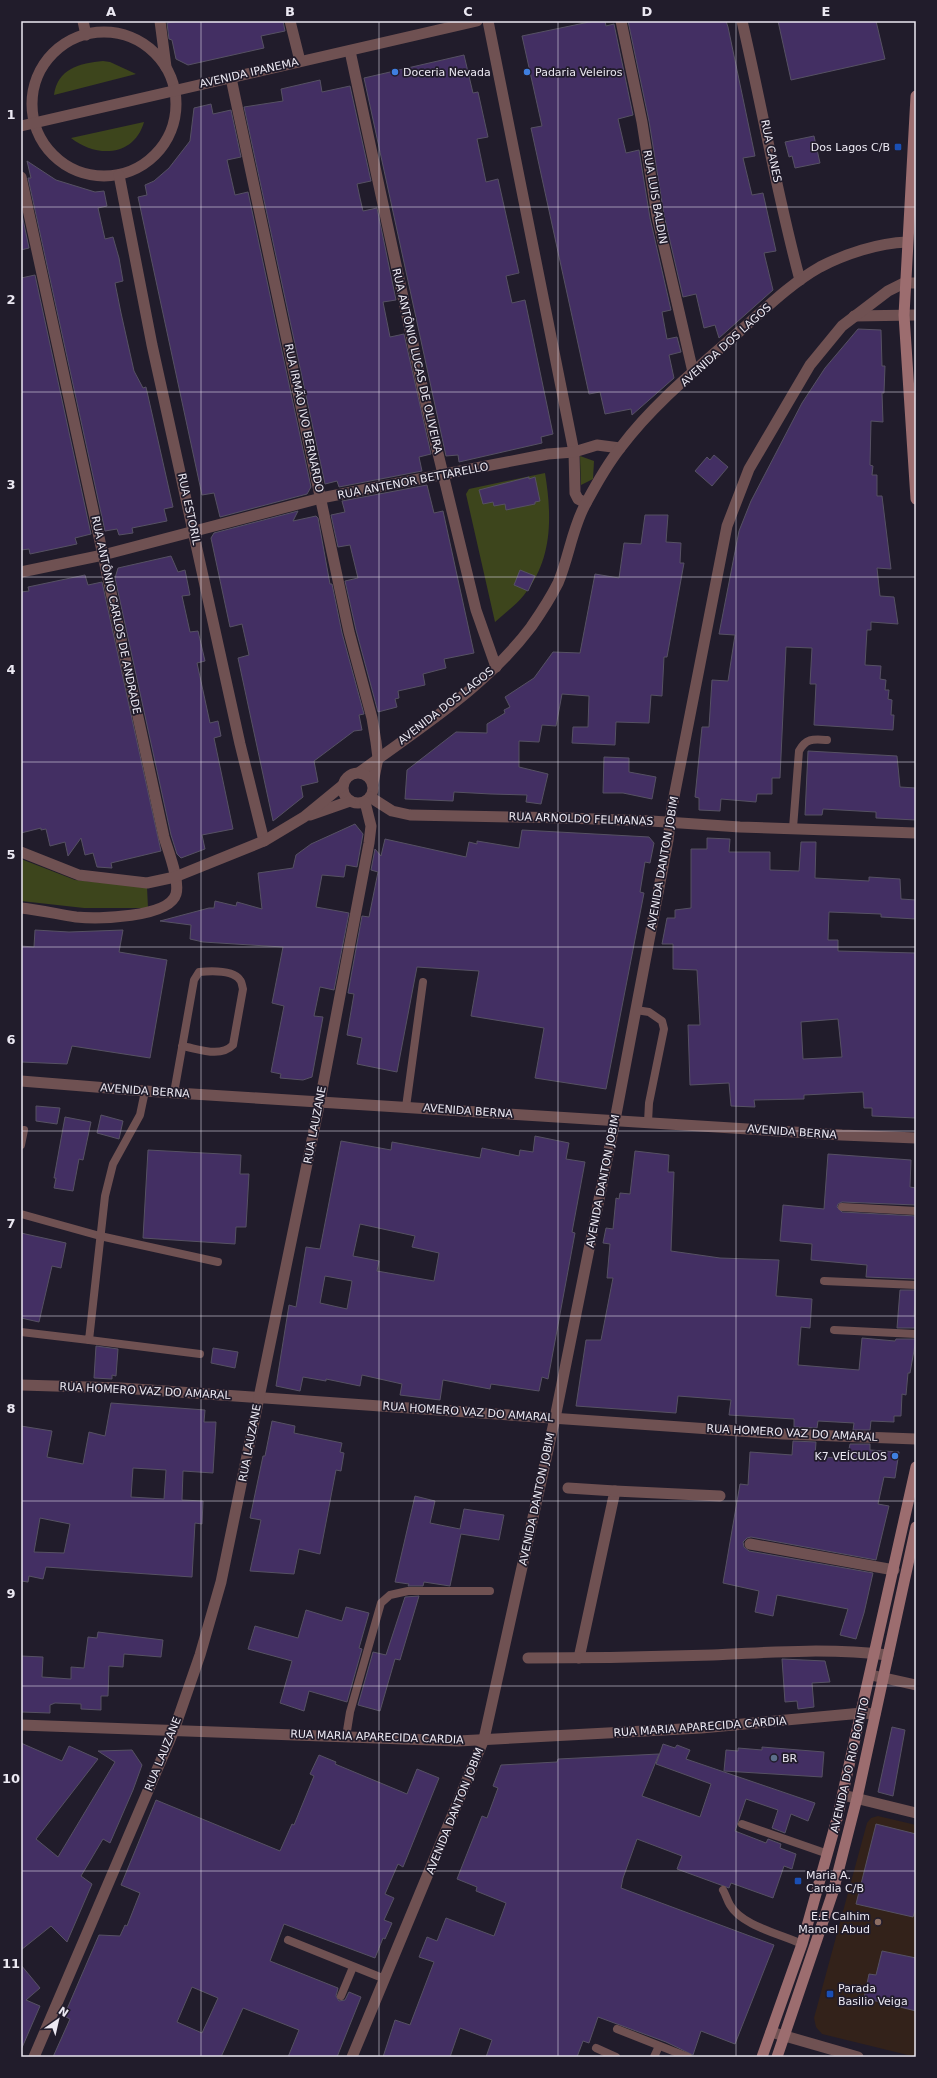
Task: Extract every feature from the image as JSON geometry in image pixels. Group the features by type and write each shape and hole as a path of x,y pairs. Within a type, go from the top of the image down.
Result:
{"main road":[{"path":"916,96 916,118 904,283 904,315 916,499"},
{"name":"AVENIDA DO RIO BONITO","path":"762,2057 802,1944 828,1854 871,1676 916,1467"},
{"name":"AVENIDA DO RIO BONITO","path":"778,2057 833,1892 857,1798 888,1655 913,1551 916,1527"}],"street":[{"path":"83,21 86,35"},
{"path":"160,21 166,68"},
{"path":"290,21 300,61"},
{"name":"AVENIDA IPANEMA","path":"21,126 477,21"},
{"path":"488,21 574,452 575,493 578,499 586,504"},
{"name":"RUA LUIS BALDIN","path":"621,21 642,122 657,216 693,372"},
{"name":"RUA CANES","path":"742,21 758,87 786,229 800,280"},
{"path":"105,32 129,37 140,42 155,53 166,68 175,90 176,109 173,127 165,144 152,158 137,169 119,175 101,176 83,173 66,165 52,154 41,139 34,122 32,104 34,91 42,68 54,53 69,42 86,35 105,32"},
{"name":"RUA ANTÔNIO LUCAS DE OLIVEIRA","path":"350,51 403,302 444,475 476,610 496,667"},
{"name":"RUA IRMÃO IVO BERNARDO","path":"231,78 349,632 372,718 378,758"},
{"name":"RUA ESTORIL","path":"119,175 152,345 240,744 264,841"},
{"name":"RUA ANTÔNIO CARLOS DE ANDRADE","path":"21,176 102,555 164,837 177,888 173,900 140,914 76,917 21,908"},
{"name":"AVENIDA DOS LAGOS","path":"360,772 460,697 496,667 532,625 558,583 576,523 586,504 620,448 651,412 693,372 800,280 819,268 843,257 880,246 907,242"},
{"name":"AVENIDA DANTON JOBIM","path":"352,2057 484,1739 555,1418 615,1120 727,526 739,492 764,441 810,365 838,331 854,316 888,291 904,283 916,283"},
{"path":"854,316 916,315"},
{"name":"RUA ANTENOR BETTARELLO","path":"21,572 102,555 321,498 548,454 574,452 597,445 620,448"},
{"path":"304,817 350,801 359,803 367,799 373,792 373,783 378,758"},
{"path":"21,852 79,875 100,879 147,883 175,877 264,841 304,817 343,784 346,778 352,773 360,772 368,776 373,783"},
{"path":"343,784 344,794 350,801"},
{"name":"RUA ARNOLDO FELMANAS","path":"367,799 392,811 410,815 566,818 670,822 740,827 916,833"},
{"name":"RUA LAUZANE","path":"34,2057 174,1730 200,1655 222,1582 320,1102 369,843 371,826 367,799"},
{"name":"AVENIDA BERNA","path":"21,1081 174,1093 842,1135 916,1138"},
{"name":"RUA HOMERO VAZ DO AMARAL","path":"21,1385 121,1388 784,1434 916,1439"},
{"path":"568,1488 720,1496"},
{"path":"579,1658 615,1491"},
{"path":"750,1544 894,1570"},
{"path":"899,1548 913,1551"},
{"path":"528,1658 644,1657 799,1651 888,1655"},
{"path":"871,1676 916,1686"},
{"name":"RUA MARIA APARECIDA CARDIA","path":"21,1725 458,1741 701,1728 862,1713 875,1714"},
{"path":"843,1795 916,1813"},
{"path":"771,2032 858,2057"}],"lane":[{"path":"793,828 799,751 804,743 811,739 827,740"},
{"path":"174,1093 182,1046 194,980 199,972 207,971 234,974 241,980 243,989 233,1045 228,1051 220,1053 182,1046"},
{"path":"406,1107 423,982"},
{"path":"636,1010 649,1012 662,1020 664,1030 649,1103 648,1122"},
{"path":"89,1340 105,1196 113,1164 140,1115 145,1091"},
{"path":"21,1145 24,1130"},
{"path":"842,1207 916,1211"},
{"path":"21,1214 100,1236 218,1262"},
{"path":"824,1281 916,1285"},
{"path":"834,1330 916,1334"},
{"path":"21,1332 200,1354"},
{"path":"346,1737 350,1712 381,1603 390,1595 408,1591 490,1591"},
{"path":"742,1824 828,1854"},
{"path":"724,1890 731,1906 743,1918 776,1934 802,1944"},
{"path":"288,1940 385,1979"},
{"path":"341,1996 353,1967"},
{"path":"617,2029 688,2057"},
{"path":"654,2057 659,2046"},
{"path":"596,2048 616,2057"}],"shaded area":[{"name":"E.E Calhim Manoel Abud","path":"878,1816 916,1825 916,2057 822,2034 816,2027 814,2018 867,1823 871,1818"}],"green space":[{"path":"103,61 110,62 136,74 54,95 56,86 65,73 78,66"},
{"path":"144,122 139,134 132,142 123,148 113,151 92,149 71,138"},
{"path":"580,456 594,461 593,479 581,485"},
{"path":"545,473 549,505 549,521 548,537 540,567 534,581 524,595 514,606 495,622 466,494 469,489"},
{"path":"21,859 75,880 147,887 148,908 84,908 21,901"}],"building":[{"path":"178,21 283,21 285,31 261,36 264,48 188,65 176,59 172,40 169,39 167,23"},
{"path":"594,21 605,21 606,26 614,24 633,115 618,119 626,153 639,150 650,218 671,310 662,312 667,339 677,337 681,352 669,355 674,378 632,415 631,409 605,414 600,392 589,394 531,128 542,126 522,36"},
{"path":"628,21 726,21 728,27 755,156 743,158 752,195 763,193 776,251 764,253 773,290 719,338 715,325 704,328 696,294 683,297 664,215 649,121"},
{"path":"778,21 876,21 885,59 791,80"},
{"path":"464,55 473,93 478,92 488,137 477,139 486,182 498,179 519,273 506,276 512,303 525,300 553,434 541,437 542,443 459,462 458,455 446,456 364,78"},
{"path":"320,80 322,92 350,86 371,181 357,184 360,198 363,211 377,208 396,300 383,302 390,337 404,334 431,454 419,457 422,471 339,487 337,481 325,484 244,107 283,101 281,89"},
{"path":"211,104 213,114 231,110 241,157 227,160 235,195 248,192 311,487 307,494 220,517 214,493 202,495 138,197 147,195 145,185 154,181 169,168 190,141 194,108"},
{"path":"814,136 820,163 795,168 792,156 789,157 785,142"},
{"path":"27,161 56,180 95,192 104,191 107,206 98,208 105,239 113,237 119,258 123,281 115,283 121,313 134,371 143,388 146,387 173,507 164,509 167,521 132,528 133,533 119,535 117,529 105,531 28,178 31,178"},
{"path":"21,210 29,248 21,250"},
{"path":"35,275 91,534 75,538 77,544 30,554 29,549 21,550 21,278"},
{"path":"858,329 881,330 882,366 885,366 884,393 882,393 883,422 871,421 870,465 873,466 872,475 877,475 877,496 882,496 891,569 877,568 880,596 894,597 898,624 871,622 871,630 867,630 865,665 881,666 880,679 886,680 885,690 889,690 888,699 892,700 891,715 894,715 893,730 814,725 816,684 810,684 812,648 786,647 780,778 772,778 772,794 757,794 756,802 721,799 720,811 699,810 699,798 695,797 702,727 709,727 712,680 728,681 735,635 719,634 739,531 751,501 802,403 825,368"},
{"path":"714,455 728,467 712,486 695,471 707,457 710,460"},
{"path":"529,477 529,479 535,477 540,501 535,502 535,504 506,510 505,504 494,506 493,502 483,504 479,490"},
{"path":"427,485 434,513 443,511 474,653 444,659 446,668 423,674 425,685 398,691 399,698 395,699 397,707 378,712 356,630 345,581 358,578 350,545 338,547 331,515 345,512 342,501"},
{"path":"298,511 293,521 316,516 318,518 330,584 332,584 342,633 364,714 359,715 362,730 354,731 314,761 318,782 301,786 303,797 273,821 238,658 249,655 242,624 230,627 211,538 214,533"},
{"path":"645,515 668,515 666,542 681,543 680,563 684,563 667,657 664,657 662,696 651,695 649,723 616,722 615,745 572,743 573,727 588,727 589,696 562,694 556,726 542,725 539,742 519,741 519,767 548,774 541,804 526,802 527,795 454,792 453,801 405,799 407,770 456,732 487,733 487,724 505,713 504,710 510,707 505,697 534,678 553,652 580,653 595,574 619,578 624,543 641,544"},
{"path":"171,556 178,572 185,570 190,595 182,596 190,632 198,631 205,661 197,663 210,723 218,721 221,736 214,738 233,829 202,835 205,849 181,858 177,854 171,835 115,578 118,568"},
{"path":"520,570 535,576 528,591 514,585"},
{"path":"85,575 88,585 102,582 161,851 111,863 112,868 97,867 93,853 85,855 81,838 68,856 65,842 50,846 46,829 41,830 41,828 21,833 21,592 29,591 28,587"},
{"path":"808,751 897,756 900,787 916,788 916,820 876,818 876,812 823,809 822,815 805,815"},
{"path":"604,757 629,758 629,772 656,777 652,799 623,793 603,793"},
{"path":"355,824 363,834 357,867 346,865 344,877 322,875 316,907 349,913 334,990 320,987 314,1016 323,1017 312,1077 303,1080 280,1078 281,1074 271,1072 284,1006 272,1003 283,947 203,942 190,939 191,925 160,921 214,908 215,901 236,906 237,902 262,909 258,873 293,868 296,855 311,844"},
{"path":"522,830 649,837 654,843 650,863 645,862 640,892 644,893 606,1089 535,1078 544,1028 471,1016 479,971 417,967 397,1072 357,1064 362,1038 347,1035 354,994 348,993 362,916 369,917 378,872 371,870 375,849 381,856 385,839 466,857 469,842 477,844 477,841 519,848"},
{"path":"707,838 730,839 729,852 770,852 770,870 799,871 801,842 816,842 815,878 869,881 869,877 900,879 901,899 916,900 916,919 881,917 881,914 829,912 828,940 838,940 838,951 916,953 916,1118 872,1116 872,1108 864,1108 863,1092 804,1095 804,1099 754,1100 755,1107 731,1106 729,1083 690,1085 688,1025 700,1025 697,970 673,969 673,944 662,944 667,918 675,918 675,910 691,908 691,849 707,849","holes":["838,1019 842,1057 803,1059 801,1022"]},
{"path":"35,930 69,932 123,930 119,952 167,960 150,1058 72,1046 67,1064 21,1062 21,946 34,947"},
{"path":"36,1106 60,1108 57,1124 36,1121"},
{"path":"101,1115 123,1121 119,1139 97,1133"},
{"path":"65,1117 91,1122 83,1160 79,1159 73,1191 54,1188 56,1178 54,1178"},
{"path":"535,1136 569,1143 566,1159 585,1162 572,1232 575,1233 548,1379 542,1377 539,1391 491,1384 490,1389 443,1380 440,1400 400,1395 402,1384 362,1375 360,1386 326,1379 326,1381 303,1377 300,1391 276,1386 289,1305 296,1307 306,1247 320,1249 341,1141 391,1150 392,1142 480,1158 482,1148 519,1156 520,1150 533,1152","holes":["360,1224 415,1236 412,1247 439,1253 434,1281 377,1271 379,1261 353,1256","325,1276 352,1281 347,1309 320,1303"]},
{"path":"148,1150 241,1155 240,1174 249,1174 246,1227 236,1227 235,1244 143,1238"},
{"path":"635,1151 669,1155 668,1172 674,1172 671,1251 720,1258 779,1260 776,1296 812,1299 810,1328 801,1327 798,1365 859,1370 862,1338 895,1341 896,1339 916,1339 910,1373 908,1373 906,1395 902,1394 901,1416 894,1416 894,1422 871,1421 870,1430 853,1430 854,1423 818,1421 817,1428 794,1427 794,1419 729,1415 731,1400 678,1396 676,1413 576,1406 586,1340 601,1340 613,1278 607,1278 610,1244 603,1243 606,1228 613,1229 616,1198 619,1199 620,1193 630,1194"},
{"path":"828,1154 911,1160 910,1187 916,1188 916,1205 842,1202 838,1204 837,1207 842,1212 916,1216 916,1279 866,1277 867,1265 811,1260 812,1244 780,1241 783,1205 824,1209"},
{"path":"21,1233 66,1243 61,1268 52,1266 39,1322 21,1318"},
{"path":"900,1290 916,1290 914,1315 916,1315 916,1328 897,1328"},
{"path":"96,1346 118,1349 116,1376 112,1375 112,1379 94,1378"},
{"path":"213,1348 238,1352 235,1368 211,1363"},
{"path":"111,1403 205,1410 204,1422 216,1422 213,1473 183,1471 182,1500 203,1501 202,1524 195,1523 192,1577 46,1567 43,1579 29,1576 28,1582 21,1581 21,1426 52,1431 47,1457 83,1464 89,1432 105,1436","holes":["133,1468 166,1470 164,1499 131,1497","40,1518 70,1524 64,1553 34,1552"]},
{"path":"272,1421 295,1426 294,1433 342,1443 340,1452 344,1453 341,1471 336,1470 320,1554 299,1549 294,1574 250,1571 261,1520 250,1518"},
{"path":"793,1441 816,1442 815,1456 847,1459 850,1444 870,1444 870,1450 899,1452 895,1478 884,1477 878,1504 889,1506 876,1560 751,1537 747,1538 743,1542 744,1547 749,1551 873,1573 864,1613 856,1639 840,1635 848,1609 777,1595 773,1616 755,1612 759,1591 723,1583 740,1484 748,1485 750,1452 792,1455"},
{"path":"415,1496 435,1501 430,1523 460,1529 464,1509 504,1515 499,1540 461,1534 450,1586 424,1582 423,1586 408,1586 409,1584 395,1582"},
{"path":"419,1596 400,1660 395,1659 380,1711 358,1705 373,1652 386,1655 405,1597"},
{"path":"346,1607 369,1613 359,1648 362,1649 347,1702 309,1691 304,1711 280,1703 292,1661 248,1649 255,1626 298,1638 306,1610 342,1621"},
{"path":"98,1632 163,1640 161,1657 124,1654 123,1667 109,1666 108,1696 101,1696 101,1710 81,1709 81,1704 55,1703 50,1705 50,1713 21,1712 21,1656 43,1657 42,1677 71,1679 71,1667 84,1668 88,1637 97,1638"},
{"path":"782,1659 825,1661 830,1682 812,1683 814,1707 798,1709 797,1701 785,1702"},
{"path":"892,1727 905,1730 893,1796 878,1792"},
{"path":"21,1743 62,1761 69,1746 98,1759 36,1839 58,1857 115,1762 98,1751 132,1750 142,1765 110,1843 103,1839 81,1876 92,1884 67,1942 51,1926 21,1950"},
{"path":"663,1744 675,1748 677,1745 690,1750 686,1759 815,1803 808,1821 791,1814 785,1833 772,1828 778,1810 746,1799 735,1831 766,1843 768,1839 781,1844 780,1848 796,1854 792,1869 784,1866 773,1898 731,1883 729,1888 677,1869 682,1856 637,1839 623,1878 621,1888 774,1945 735,2044 701,2031 693,2055 666,2042 598,2017 589,2043 583,2041 577,2057 486,2057 492,2040 460,2028 450,2057 383,2057 395,2020 410,2025 434,1962 419,1957 427,1937 437,1941 446,1918 494,1936 506,1903 476,1891 477,1887 457,1879 482,1816 487,1818 498,1788 493,1786 501,1765 557,1762 558,1759 659,1754 642,1796 700,1817 711,1784 656,1764"},
{"name":"BR","path":"762,1747 824,1752 822,1777 724,1771 726,1750 738,1751 738,1748 762,1750"},
{"path":"319,1755 336,1762 335,1764 407,1794 417,1769 439,1778 403,1867 398,1864 385,1894 394,1898 384,1920 392,1923 385,1939 383,1938 375,1958 284,1924 270,1961 338,1988 336,1996 339,2001 345,2000 349,1992 361,1997 337,2057 288,2057 299,2030 243,2008 221,2057 53,2057 70,2019 64,2016 99,1935 120,1936 125,1925 127,1926 140,1893 121,1885 156,1800 280,1851 292,1824 294,1825 314,1776 310,1774","holes":["192,1987 218,1998 202,2033 177,2022"]},
{"path":"876,1824 916,1834 916,1907 913,1917 856,1904"},
{"path":"882,1951 916,1958 916,2011 864,1998 869,1974 876,1975"},
{"path":"21,1965 40,1988 26,2000 40,2006 21,2050"}],"place":[{"name":"Doceria Nevada","path":"395,72"},
{"name":"Padaria Veleiros","path":"527,72"},
{"name":"Dos Lagos C/B","path":"898,147"},
{"name":"K7 VEÍCULOS","path":"895,1456"},
{"name":"BR","path":"774,1758"},
{"name":"Maria A. Cardia C/B","path":"798,1881"},
{"name":"E.E Calhim Manoel Abud","path":"878,1922"},
{"name":"Parada Basilio Veiga","path":"830,1994"}]}
